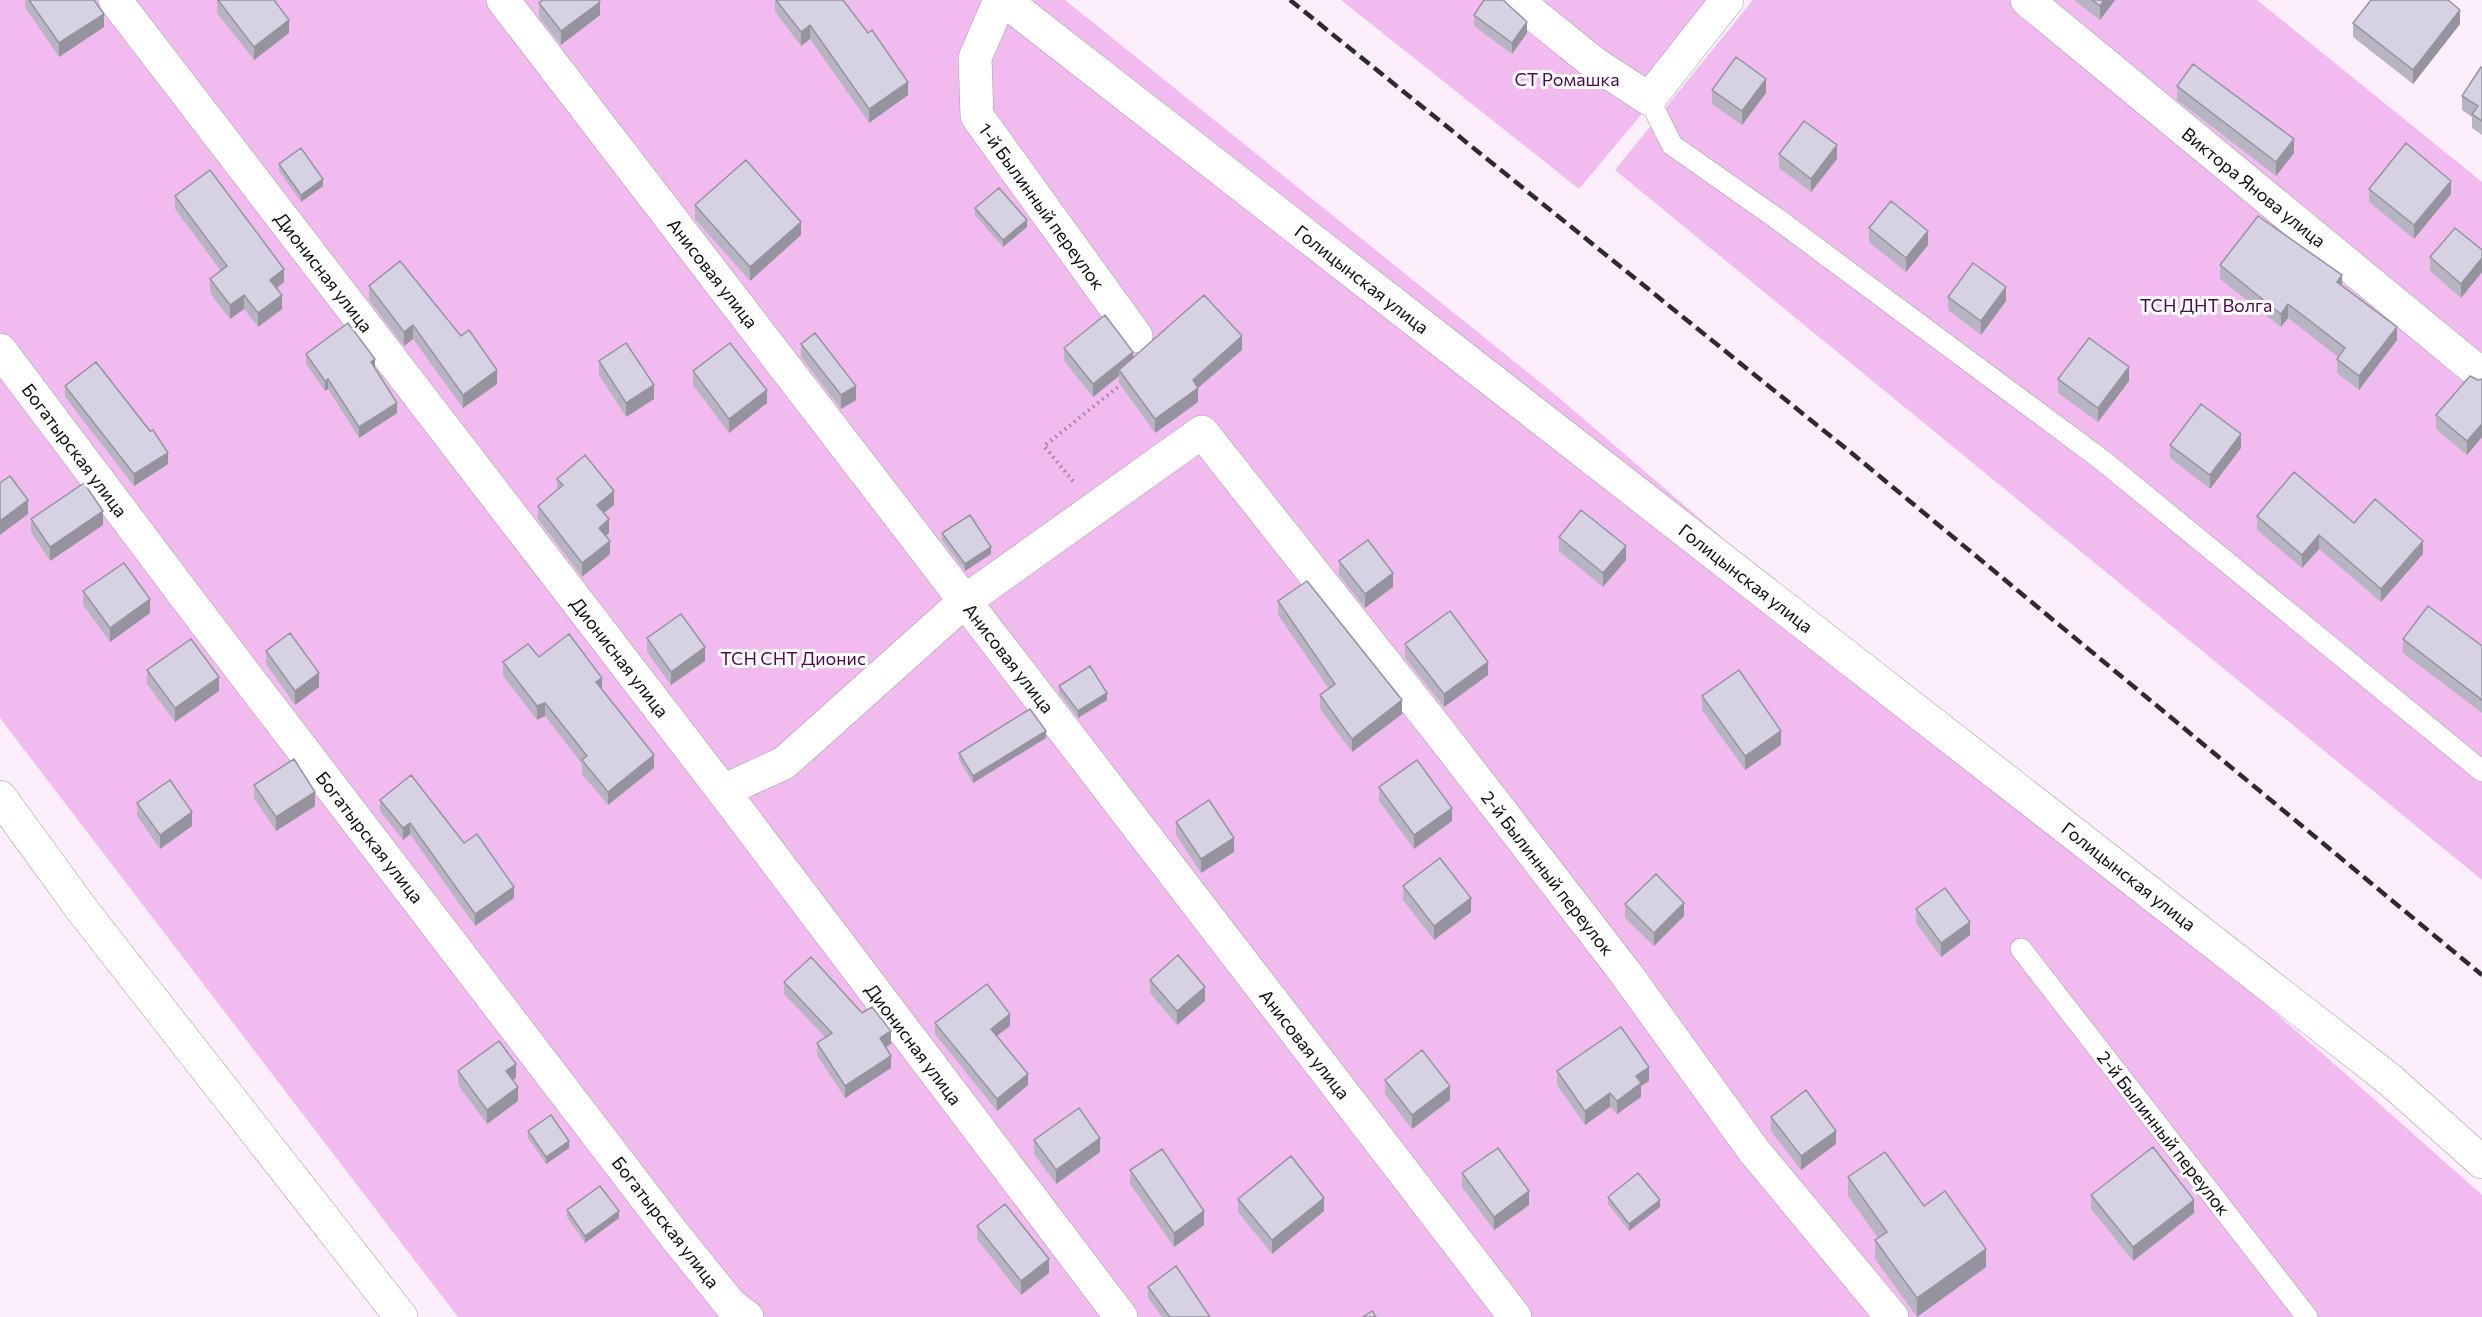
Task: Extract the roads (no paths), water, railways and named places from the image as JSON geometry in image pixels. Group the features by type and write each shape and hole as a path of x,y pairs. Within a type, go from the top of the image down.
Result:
{"street":[{"name":"Дионисная улица","path":"115,0 723,791 1121,1317"},
{"name":"Анисовая улица","path":"503,0 1515,1317"},
{"name":"1-й Былинный переулок","path":"1002,0 975,58 977,116 1136,336"},
{"name":"Голицынская улица","path":"1002,0 2380,1071 2482,1162"},
{"path":"1516,0 1594,63 1649,99 1727,0"},
{"name":"Виктора Янова улица","path":"2026,0 2482,375"},
{"name":"Богатырская улица","path":"0,350 198,613 675,1236 730,1304 747,1317"},
{"name":"2-й Былинный переулок","path":"965,601 1202,432 1438,730 1617,962 1754,1151 1892,1317"},
{"path":"723,791 784,763 965,601"},
{"path":"0,797 83,911 401,1317"}],"lane":[{"path":"1649,99 1672,145 1776,218 2102,460 2482,771"},
{"name":"2-й Былинный переулок","path":"2021,949 2307,1317"}],"railway":[{"path":"1290,0 1854,455 2482,975"}],"park label":[{"name":"СТ Ромашка","path":"1567,79"},
{"name":"ТСН ДНТ Волга","path":"2206,305"},
{"name":"ТСН СНТ Дионис","path":"793,658"}]}
